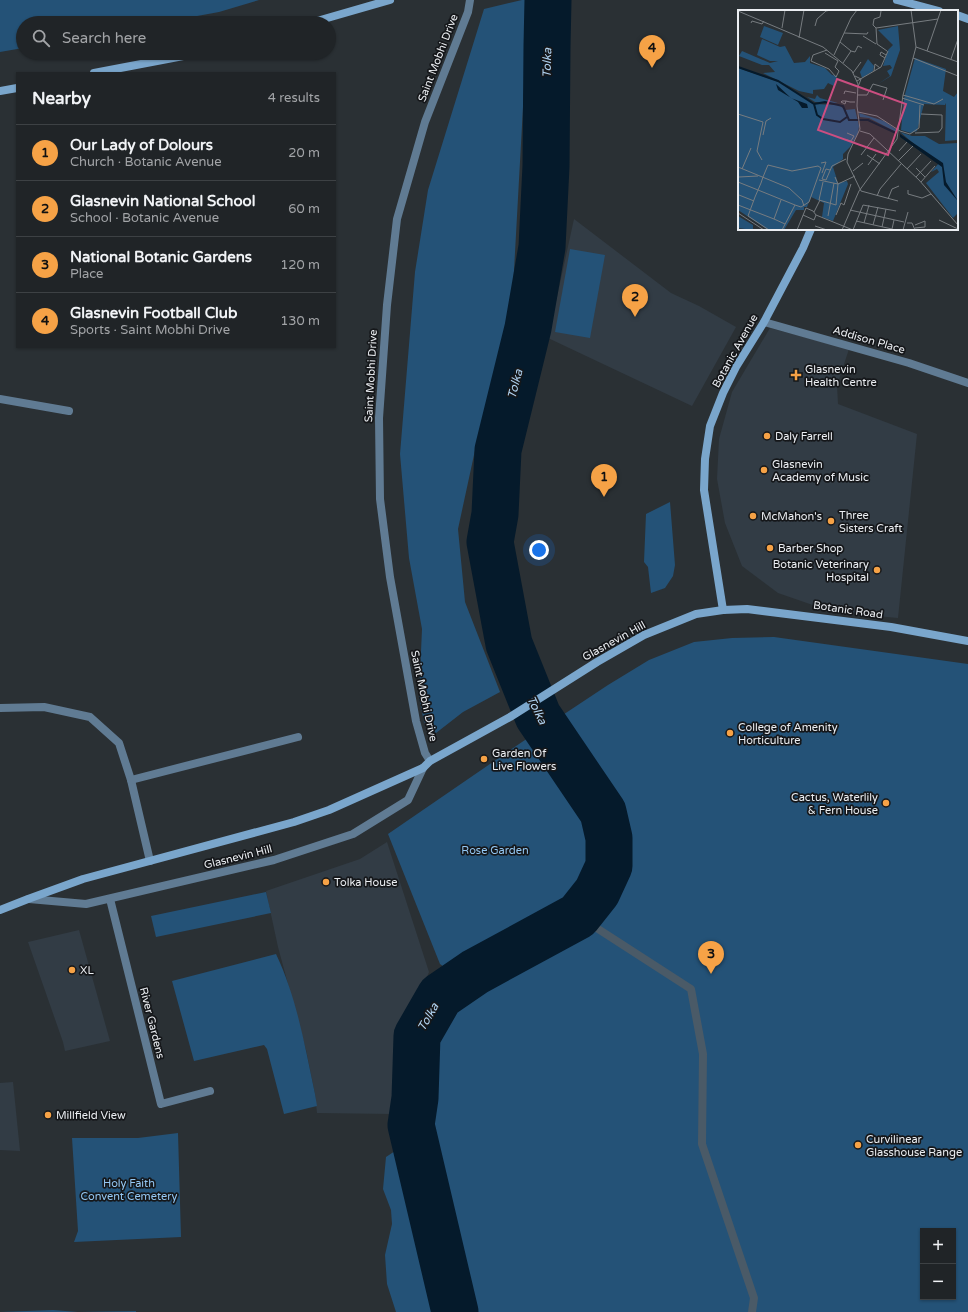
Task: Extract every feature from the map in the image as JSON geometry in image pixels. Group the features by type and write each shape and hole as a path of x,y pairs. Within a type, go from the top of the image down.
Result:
{"street":[{"path":"334,16 390,0"},
{"name":"Saint Mobhi Drive","path":"430,761 425,753 416,721 390,577 380,499 379,418 386,311 397,219 425,122 468,12 470,0"},
{"path":"897,0 907,5 934,10"},
{"path":"958,15 968,19"},
{"path":"99,72 162,60"},
{"path":"0,91 16,88"},
{"name":"Botanic Avenue","path":"724,610 704,490 705,459 710,426 723,393 736,367 764,322 803,248 811,230"},
{"name":"Addison Place","path":"764,322 910,363 968,382"},
{"path":"0,399 69,411"},
{"name":"Botanic Road","path":"724,610 747,608 891,628 968,641"},
{"name":"Glasnevin Hill","path":"28,899 86,904 274,860 353,834 408,800 423,768 430,761 510,717 644,635 696,614 724,610"},
{"path":"0,708 44,707 90,717 119,743 131,780 150,861"},
{"path":"131,780 298,737"},
{"name":"Glasnevin Hill","path":"0,910 83,879 294,822 329,810 423,768"},
{"name":"River Gardens","path":"110,899 161,1104 210,1091"}],"shaded area":[{"path":"574,219 671,293 699,306 736,327 692,406 548,338"},
{"path":"770,328 849,349 837,385 838,404 917,434 898,618 833,612 778,593 742,566 725,523 717,479 719,439 732,392"},
{"path":"387,842 429,972 405,1028 393,1114 317,1113 315,1094 306,1050 278,947 266,891 360,859"},
{"path":"79,930 110,1041 65,1051 28,942"},
{"path":"13,1082 20,1151 0,1150 0,1083"}],"green space":[{"path":"0,0 259,0 219,12 197,16 16,16 16,49 0,52"},
{"path":"522,0 533,0 524,89 511,325 477,441 458,529 465,602 500,692 463,712 436,733 424,722 419,697 422,629 409,558 400,454 415,272 428,190 484,9"},
{"path":"570,249 605,255 590,338 555,332"},
{"path":"670,502 675,565 673,576 665,588 651,593 648,567 644,562 646,514"},
{"name":"Rose Garden","path":"774,637 968,664 968,1312 469,1312 428,1115 424,1062 467,984 440,964 388,834 608,685 649,660 694,642 732,638"},
{"path":"266,892 271,913 156,937 151,916"},
{"path":"276,954 290,988 295,1005 317,1106 284,1114 267,1049 264,1045 194,1061 172,981"},
{"name":"Holy Faith Convent Cemetery","path":"178,1133 181,1237 74,1242 78,1231 72,1138 138,1138"},
{"path":"404,1145 412,1198 437,1312 396,1312 387,1284 385,1255 392,1224 391,1210 383,1189 386,1157"},
{"path":"53,1310 78,1312 0,1312"},
{"path":"136,1311 136,1312 78,1312"}],"waterway":[{"name":"Tolka","path":"455,1312 411,1125 415,1098 417,1036 440,996 475,972 578,916 597,892 609,866 609,838 603,812 538,716 509,644 490,542 495,514 498,450 528,328 542,247 546,166 548,0"},
{"path":"578,916 691,989 703,1054 702,1144 754,1298 752,1312"}],"place":[{"name":"Glasnevin Football Club","path":"652,68"},
{"name":"Glasnevin National School","path":"635,317"},
{"name":"Glasnevin Health Centre","path":"796,375"},
{"name":"Daly Farrell","path":"767,436"},
{"name":"Glasnevin Academy of Music","path":"764,470"},
{"name":"Our Lady of Dolours","path":"604,497"},
{"name":"McMahon's","path":"753,516"},
{"name":"Three Sisters Craft","path":"831,521"},
{"name":"Barber Shop","path":"770,548"},
{"name":"Botanic Veterinary Hospital","path":"877,570"},
{"name":"College of Amenity Horticulture","path":"730,733"},
{"name":"Garden Of Live Flowers","path":"484,759"},
{"name":"Cactus, Waterlily & Fern House","path":"886,803"},
{"name":"Tolka House","path":"326,882"},
{"name":"XL","path":"72,970"},
{"name":"National Botanic Gardens","path":"711,974"},
{"name":"Millfield View","path":"48,1115"},
{"name":"Curvilinear Glasshouse Range","path":"858,1145"}]}
